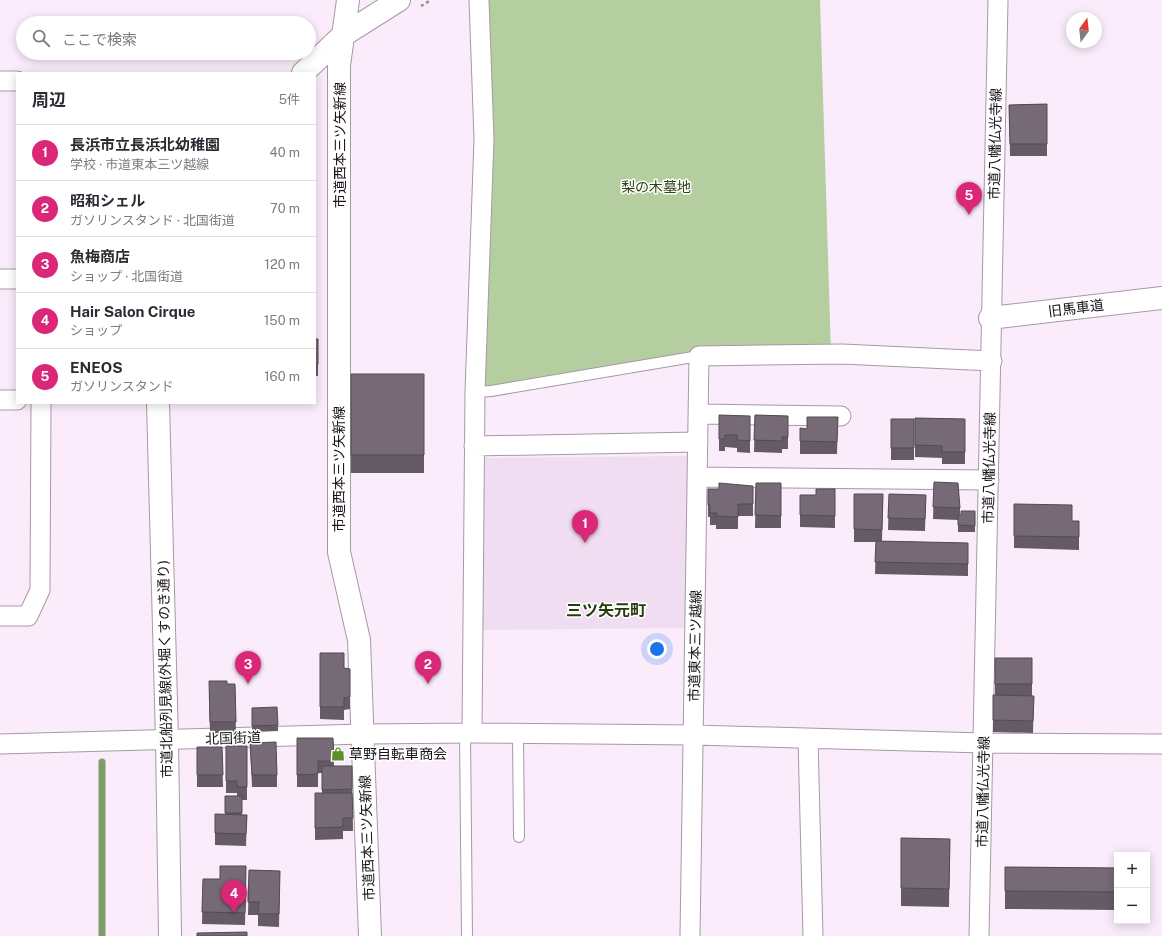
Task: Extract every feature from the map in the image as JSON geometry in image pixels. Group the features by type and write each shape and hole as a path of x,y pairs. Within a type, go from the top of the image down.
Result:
{"street":[{"name":"市道西本三ツ矢新線","path":"348,0 339,65 339,552 359,640 364,734 370,936"},
{"path":"304,72 342,36 399,0"},
{"path":"469,733 475,392 484,139 479,0"},
{"name":"市道八幡仏光寺線","path":"979,936 992,361 990,318 998,0"},
{"path":"0,81 16,80"},
{"path":"0,279 16,279"},
{"name":"旧馬車道","path":"990,318 1162,298"},
{"path":"699,356 842,354 992,361"},
{"name":"市道東本三ツ越線","path":"690,936 699,356"},
{"path":"0,400 16,400"},
{"path":"0,616 28,616 40,590 41,404"},
{"name":"市道北船列見線(外堀くすのき通り)","path":"158,404 167,740 170,936"},
{"path":"698,414 841,416"},
{"path":"474,446 698,442"},
{"path":"697,477 989,480"},
{"name":"北国街道","path":"0,744 364,734 469,733 694,735 984,743 1162,744"},
{"path":"808,739 813,936"}],"lane":[{"path":"475,392 492,392 699,356"},
{"path":"467,936 469,733"},
{"path":"518,734 518,837"}],"shaded area":[{"path":"690,456 685,628 483,630 483,458"}],"green space":[{"name":"梨の木墓地","path":"483,0 820,0 831,353 711,351 477,388"}],"building":[{"path":"1047,104 1047,144 1010,144 1009,105"},
{"path":"316,339 318,339 318,364 316,364"},
{"path":"351,374 424,374 424,455 351,455"},
{"path":"719,415 750,416 750,441 737,440 737,435 725,435 725,439 719,439"},
{"path":"755,415 788,416 788,437 782,437 782,441 754,440"},
{"path":"807,417 838,417 837,442 800,441 800,428 807,429"},
{"path":"915,418 965,419 965,452 942,452 942,446 915,445"},
{"path":"891,419 914,419 914,448 891,448"},
{"path":"934,482 958,483 960,508 933,507"},
{"path":"719,483 753,486 753,504 738,504 738,517 716,516 717,513 710,513 710,505 708,505 708,489 719,489"},
{"path":"756,483 781,483 781,516 755,515"},
{"path":"816,489 835,489 835,516 800,515 800,495 816,495"},
{"path":"854,494 883,494 882,530 854,529"},
{"path":"889,494 926,495 925,519 888,518"},
{"path":"1014,504 1072,505 1072,521 1079,521 1079,537 1014,536"},
{"path":"961,511 975,511 975,526 958,525 958,515 961,515"},
{"path":"876,541 968,543 968,564 875,562"},
{"path":"320,653 344,653 344,668 350,669 350,697 344,698 344,707 320,707"},
{"path":"995,658 1032,658 1032,684 995,684"},
{"path":"209,681 227,681 227,684 235,684 236,722 210,722"},
{"path":"993,695 1034,696 1033,721 993,720"},
{"path":"277,707 278,725 252,726 252,708"},
{"path":"297,738 333,738 334,761 318,761 318,774 297,775"},
{"path":"276,742 277,775 252,775 250,743"},
{"path":"226,746 247,746 247,787 237,787 237,781 226,781"},
{"path":"197,747 222,747 223,775 197,775"},
{"path":"322,766 352,766 352,789 322,790"},
{"path":"315,793 352,793 353,818 343,818 343,827 315,828"},
{"path":"225,796 242,796 242,813 225,813"},
{"path":"215,814 247,815 246,834 215,833"},
{"path":"901,838 950,839 949,889 901,888"},
{"path":"220,866 246,866 245,913 202,912 203,879 220,879"},
{"path":"1005,867 1114,868 1114,892 1005,891"},
{"path":"249,870 280,871 279,914 258,914 259,902 248,902"},
{"path":"247,932 247,936 197,936 197,933"}],"waterway":[{"path":"102,762 102,936"}],"place":[{"name":"ENEOS","path":"969,215"},
{"name":"長浜市立長浜北幼稚園","path":"585,543"},
{"name":"魚梅商店","path":"248,684"},
{"name":"昭和シェル","path":"428,684"},
{"name":"草野自転車商会","path":"338,754"},
{"name":"Hair Salon Cirque","path":"234,913"}],"district":[{"name":"三ツ矢元町","path":"606,610"}]}
